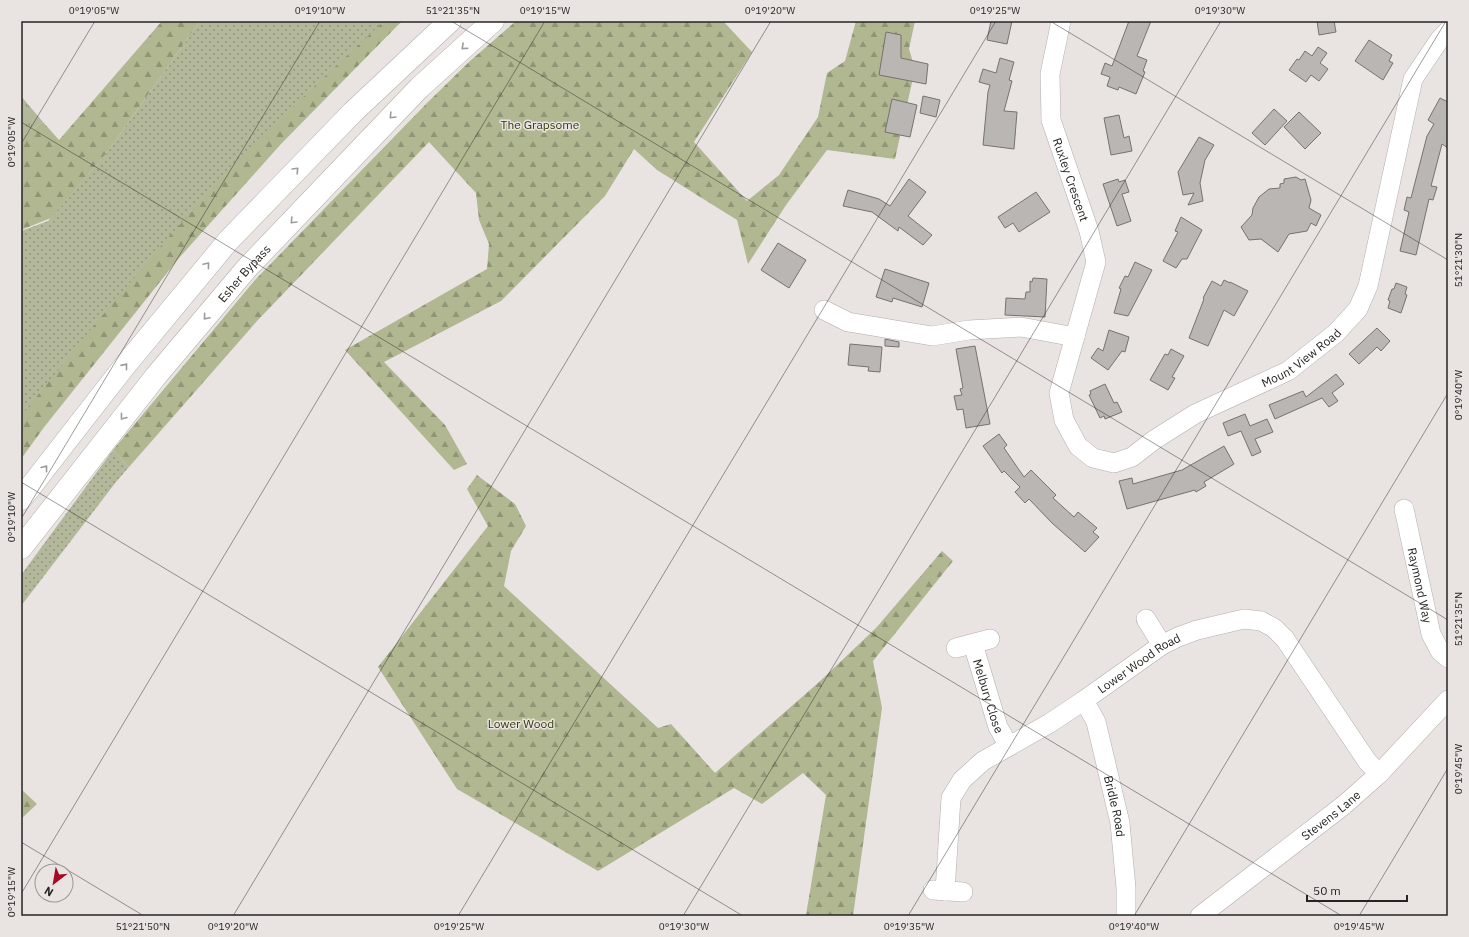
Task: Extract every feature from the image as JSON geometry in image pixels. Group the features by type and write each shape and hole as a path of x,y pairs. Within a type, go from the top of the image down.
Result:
{"highway":[{"path":"21,499 123,368 228,241 353,112 450,21"},
{"name":"Esher Bypass","path":"21,548 156,376 247,268 419,88 493,21"}],"street":[{"name":"Ruxley Crescent","path":"1061,21 1050,74 1051,120 1089,231 1096,262 1076,337"},
{"name":"Mount View Road","path":"1076,337 1059,393 1064,420 1078,446 1093,458 1114,463 1132,457 1154,440 1194,414 1288,371 1336,333 1358,310 1368,286 1413,79 1440,39 1448,31"},
{"path":"824,310 848,322 932,336 969,330 1022,327 1076,337"},
{"name":"Raymond Way","path":"1404,509 1432,634 1440,651 1448,658"},
{"path":"1146,619 1162,645"},
{"name":"Lower Wood Road","path":"947,891 952,798 956,789 971,771 983,761 1083,701 1162,645 1197,630 1244,619 1261,621 1274,628 1285,639 1367,761 1379,774"},
{"name":"Melbury Close","path":"973,644 998,727 1009,746"},
{"name":"Stevens Lane","path":"1200,916 1322,823 1379,774 1448,700"},
{"name":"Bridle Road","path":"1083,701 1096,722 1120,823 1126,888 1126,916"}],"green space":[{"path":"162,21 200,21 108,151 51,218 21,230 21,137 43,122 59,140"},
{"path":"200,21 385,21 21,418 21,231 48,221 108,151"},
{"path":"384,21 402,21 281,144 179,258 45,426 21,459 21,416 96,323 165,241 250,148"},
{"name":"The Grapsome","path":"516,21 723,21 752,52 694,142 747,201 779,175 818,117 827,73 845,61 856,21 915,21 909,49 915,69 895,159 827,150 786,205 748,264 737,220 657,170 634,149 605,196 501,301 384,362 445,425 467,464 454,470 345,350 487,269 489,244 479,220 476,193 429,142 257,321 129,467 113,450 255,280 427,103 470,61"},
{"path":"21,96 43,122 21,137"},
{"path":"113,450 129,467 21,606 21,575"},
{"name":"Lower Wood","path":"477,475 515,504 526,526 511,551 504,586 658,728 671,724 715,773 818,683 876,628 942,551 953,561 873,661 882,708 853,916 806,915 826,795 803,773 762,804 734,788 598,871 457,789 378,667 488,526 467,489"},
{"path":"21,789 37,804 21,819"}],"building":[{"path":"991,21 1012,21 1007,44 987,40"},
{"path":"1129,21 1151,21 1137,56 1147,60 1143,71 1145,72 1136,94 1119,87 1118,90 1107,86 1110,77 1101,74 1105,63 1112,66"},
{"path":"1317,21 1334,21 1336,32 1319,35"},
{"path":"886,32 901,35 901,58 928,64 926,84 879,75"},
{"path":"1369,40 1392,55 1389,61 1393,63 1383,80 1355,61"},
{"path":"1318,47 1327,53 1320,63 1328,69 1319,81 1311,75 1306,82 1289,70 1297,59 1299,60 1305,51 1312,56"},
{"path":"1000,58 1014,62 1009,80 1012,81 1004,111 1017,112 1014,149 983,145 990,85 979,82 983,69 996,73"},
{"path":"923,96 940,100 936,117 920,113"},
{"path":"1440,98 1448,102 1448,148 1442,144 1431,186 1437,187 1433,200 1429,199 1416,255 1400,251 1409,212 1404,210 1407,197 1411,198 1427,136 1434,124 1428,120"},
{"path":"892,99 917,105 910,137 885,132"},
{"path":"1274,109 1287,121 1265,145 1252,133"},
{"path":"1299,112 1321,133 1305,149 1284,127"},
{"path":"1119,115 1124,138 1129,136 1132,151 1111,155 1104,118"},
{"path":"1199,137 1214,145 1205,160 1200,183 1203,201 1188,205 1194,193 1183,195 1178,172"},
{"path":"1296,177 1301,180 1305,179 1311,200 1309,208 1321,215 1316,226 1311,223 1307,231 1289,234 1278,252 1261,239 1249,240 1241,227 1252,215 1253,208 1259,197 1269,189 1280,188 1280,184 1284,183 1284,179"},
{"path":"909,179 926,192 908,216 932,235 923,245 899,227 898,231 872,212 843,206 848,190 879,199 890,206"},
{"path":"1118,179 1119,182 1125,180 1129,192 1122,194 1131,221 1117,226 1103,184"},
{"path":"1036,192 1050,212 1019,232 1013,223 1005,228 998,217"},
{"path":"1181,217 1202,230 1187,259 1182,259 1176,268 1163,261 1178,232 1175,231"},
{"path":"778,243 806,260 789,288 761,270"},
{"path":"1135,262 1152,270 1128,316 1114,313 1121,289 1119,288 1125,276 1128,277"},
{"path":"885,269 929,283 922,307 893,298 892,302 876,297"},
{"path":"1033,278 1047,279 1045,317 1005,315 1006,298 1025,299 1026,292 1030,292 1030,281 1032,282"},
{"path":"1224,280 1248,291 1234,316 1224,310 1208,346 1189,338 1204,299 1203,298 1212,281 1221,286"},
{"path":"1396,283 1407,287 1405,294 1407,295 1401,313 1388,308 1390,301 1388,300"},
{"path":"1377,328 1390,341 1381,351 1377,347 1359,364 1349,354"},
{"path":"1109,330 1129,337 1125,352 1122,351 1108,370 1091,358 1098,348 1103,351"},
{"path":"885,339 899,342 899,347 885,346"},
{"path":"850,344 882,347 880,372 868,371 869,367 848,365"},
{"path":"975,346 990,424 966,428 963,409 957,410 954,396 962,395 960,389 963,388 956,349"},
{"path":"1171,349 1184,356 1172,377 1175,378 1168,390 1150,380 1165,354 1168,355"},
{"path":"1336,374 1344,384 1332,393 1338,401 1329,407 1322,398 1275,419 1269,405 1303,391 1306,397"},
{"path":"1105,384 1114,403 1117,402 1122,412 1105,419 1104,416 1100,418 1089,395 1091,394 1090,391"},
{"path":"1245,414 1250,426 1267,419 1273,432 1255,439 1261,452 1252,456 1241,431 1228,436 1223,423"},
{"path":"999,434 1007,445 1004,448 1024,477 1031,470 1056,495 1053,498 1074,517 1078,512 1097,528 1093,532 1099,537 1085,552 1052,523 1029,499 1025,503 1015,492 1020,487 1004,471 1002,473 983,446"},
{"path":"1224,446 1234,464 1204,482 1206,486 1196,492 1195,490 1127,509 1119,481 1132,478 1133,484 1182,470"}]}
